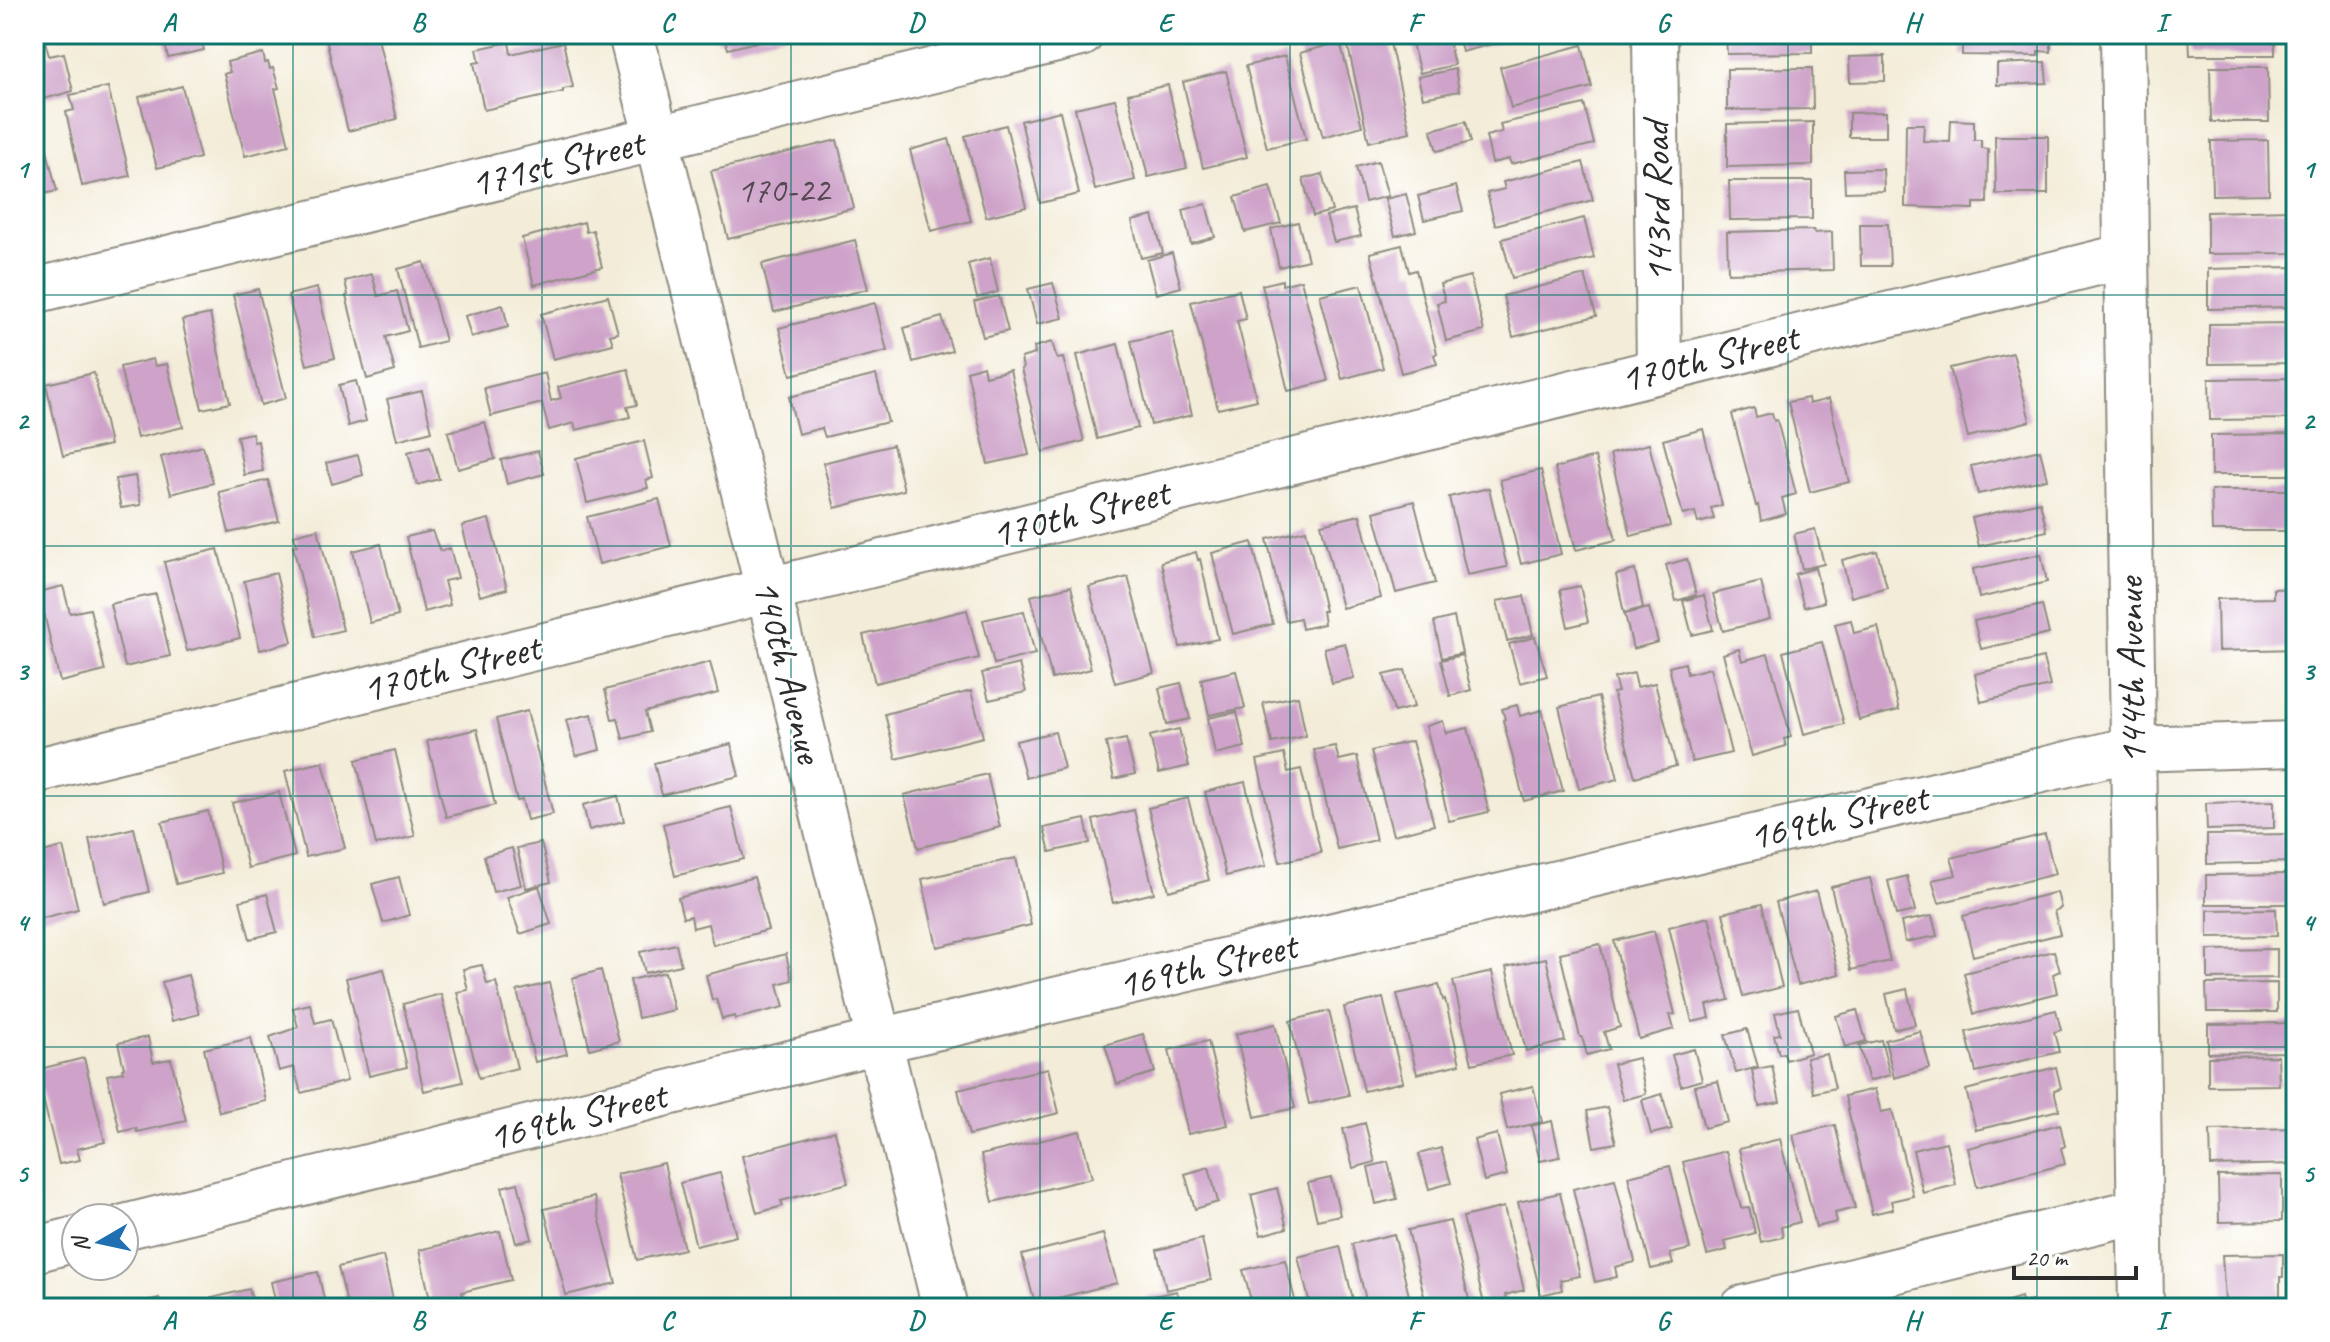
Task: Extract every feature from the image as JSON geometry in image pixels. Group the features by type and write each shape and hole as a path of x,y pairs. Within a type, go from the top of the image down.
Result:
{"street":[{"name":"140th Avenue","path":"631,34 945,1308"},
{"name":"171st Street","path":"34,291 1081,34"},
{"name":"143rd Road","path":"1655,34 1659,371"},
{"name":"144th Avenue","path":"2123,34 2141,1308"},
{"name":"170th Street","path":"34,771 2126,256"},
{"name":"169th Street","path":"140,1223 879,1041 2132,749 2296,744"},
{"path":"1743,1308 2138,1211"},
{"path":"34,1250 60,1243"}],"building":[{"path":"34,34 43,34 49,56 64,53 73,91 44,99 34,59"},
{"path":"163,34 200,34 204,50 168,58"},
{"path":"347,34 377,34 397,119 348,131 326,39"},
{"path":"716,34 784,35 728,49 725,39 718,41"},
{"path":"1388,34 1410,132 1369,142 1347,42"},
{"path":"1447,34 1454,65 1420,73 1410,36"},
{"path":"1458,34 1526,34 1526,35 1462,52"},
{"path":"1726,34 1812,34 1812,53 1727,54"},
{"path":"1962,34 2051,34 2051,52 2038,51 2038,56 1962,55"},
{"path":"2189,34 2275,34 2275,55 2190,55"},
{"path":"509,42 511,54 563,42 573,87 484,110 474,63 480,62 477,49"},
{"path":"1340,42 1362,126 1323,137 1300,53"},
{"path":"1582,45 1592,87 1511,108 1500,67"},
{"path":"263,53 265,63 268,62 270,69 273,68 279,88 275,89 289,145 245,156 224,74 230,72 227,62"},
{"path":"1285,56 1306,139 1267,148 1246,66"},
{"path":"1885,56 1885,81 1850,82 1849,57"},
{"path":"2045,62 2047,83 1997,85 1997,64"},
{"path":"2210,67 2268,67 2269,122 2211,122"},
{"path":"1812,68 1813,109 1727,110 1727,69"},
{"path":"1455,69 1459,91 1423,98 1418,77"},
{"path":"1226,71 1247,157 1203,168 1183,82"},
{"path":"1168,85 1187,168 1148,177 1128,94"},
{"path":"182,86 200,158 157,168 139,97"},
{"path":"108,87 130,176 82,186 66,112 74,110 70,95"},
{"path":"1115,99 1135,180 1095,190 1075,108"},
{"path":"1584,104 1594,144 1511,164 1509,159 1492,163 1486,136 1502,132 1500,124"},
{"path":"1060,111 1079,194 1040,203 1021,121"},
{"path":"1886,112 1886,137 1849,137 1849,113"},
{"path":"39,119 57,191 34,196 34,120"},
{"path":"1951,120 1974,121 1974,140 1981,140 1981,148 1988,149 1987,203 1974,203 1974,209 1905,207 1906,124 1924,124 1923,141 1950,142"},
{"path":"1466,121 1471,142 1437,151 1431,130"},
{"path":"1813,122 1813,165 1727,167 1727,124"},
{"path":"1006,125 1026,207 986,217 965,136"},
{"path":"1995,136 2048,136 2048,194 1996,194"},
{"path":"949,139 971,221 931,231 910,150"},
{"path":"837,140 854,208 728,239 711,171"},
{"path":"2268,140 2269,194 2212,195 2211,141"},
{"path":"1378,161 1388,196 1365,202 1356,167"},
{"path":"1583,162 1593,200 1495,225 1487,193 1505,189 1503,182"},
{"path":"1883,169 1884,191 1845,192 1844,170"},
{"path":"1322,174 1332,211 1313,216 1303,179"},
{"path":"1729,181 1812,181 1812,219 1730,220"},
{"path":"1456,186 1463,211 1424,220 1418,196"},
{"path":"1270,187 1281,223 1245,232 1235,197"},
{"path":"1406,194 1416,231 1395,236 1385,199"},
{"path":"1206,204 1215,237 1191,244 1183,210"},
{"path":"1354,209 1361,236 1334,242 1326,216"},
{"path":"2291,210 2292,222 2296,222 2296,243 2291,243 2292,253 2207,254 2207,212"},
{"path":"1153,216 1163,253 1141,258 1132,221"},
{"path":"1584,218 1594,258 1512,278 1502,239"},
{"path":"584,222 586,232 593,230 602,267 534,285 522,238"},
{"path":"1298,222 1308,260 1279,267 1271,229"},
{"path":"1860,224 1888,224 1890,266 1861,266"},
{"path":"1814,230 1814,233 1832,232 1833,270 1728,273 1727,232"},
{"path":"855,240 868,289 774,312 762,264"},
{"path":"1402,245 1409,272 1416,270 1437,364 1401,373 1370,253"},
{"path":"1172,253 1181,287 1156,294 1147,260"},
{"path":"990,258 998,292 977,298 968,264"},
{"path":"424,262 445,341 418,348 398,269"},
{"path":"2291,267 2292,307 2208,309 2208,269"},
{"path":"372,274 378,296 397,291 408,331 386,337 395,371 367,379 345,281"},
{"path":"1585,275 1596,316 1513,337 1503,296"},
{"path":"1470,276 1484,331 1446,341 1437,303 1445,301 1440,284"},
{"path":"1282,280 1282,285 1301,280 1328,381 1288,391 1262,285"},
{"path":"1053,283 1063,318 1037,324 1028,289"},
{"path":"1361,285 1383,368 1342,379 1320,295"},
{"path":"317,288 335,358 307,365 288,295"},
{"path":"258,289 286,398 261,405 233,295"},
{"path":"1239,290 1246,319 1237,321 1257,400 1218,409 1191,302"},
{"path":"608,296 618,333 610,335 613,344 553,359 541,314"},
{"path":"999,296 1008,331 983,337 974,302"},
{"path":"875,303 887,351 791,375 779,328"},
{"path":"503,305 508,327 471,337 465,316"},
{"path":"210,314 230,403 202,409 182,320"},
{"path":"942,317 952,351 913,362 904,328"},
{"path":"2294,323 2294,363 2209,364 2209,324"},
{"path":"1172,332 1192,415 1151,425 1131,341"},
{"path":"1052,342 1057,359 1063,358 1084,441 1043,452 1021,369 1021,358 1035,354 1034,347"},
{"path":"1118,344 1138,428 1097,439 1077,355"},
{"path":"2013,353 2030,421 1968,437 1950,368"},
{"path":"153,359 155,366 167,364 183,427 137,438 120,367"},
{"path":"983,366 985,376 1010,370 1029,455 988,464 967,371"},
{"path":"628,369 637,405 627,407 630,417 576,430 574,423 549,430 542,403 491,416 484,388 545,373 551,401 561,398 558,387"},
{"path":"94,373 110,445 63,456 46,384"},
{"path":"876,375 888,422 825,437 822,428 798,434 789,397"},
{"path":"2296,378 2296,403 2292,403 2292,419 2210,420 2209,379"},
{"path":"356,381 366,421 348,426 339,385"},
{"path":"422,391 432,431 397,440 387,399"},
{"path":"1808,398 1809,404 1829,399 1849,482 1810,492 1788,402"},
{"path":"1754,408 1756,417 1772,413 1774,421 1777,420 1796,494 1782,498 1786,514 1761,521 1732,414"},
{"path":"485,422 495,459 458,469 448,432"},
{"path":"1703,429 1722,505 1711,508 1714,519 1698,523 1695,512 1683,515 1663,440"},
{"path":"252,433 254,442 258,441 263,471 244,475 237,436"},
{"path":"2294,434 2295,475 2211,475 2211,435"},
{"path":"644,441 653,478 646,480 648,488 587,503 576,458"},
{"path":"1649,444 1670,526 1631,536 1610,454"},
{"path":"893,445 904,490 835,508 823,463"},
{"path":"203,446 213,483 171,494 161,457"},
{"path":"430,446 439,479 417,485 408,452"},
{"path":"2040,450 2047,479 1978,494 1971,466"},
{"path":"538,451 544,474 507,484 501,460"},
{"path":"358,455 363,475 332,484 326,463"},
{"path":"1595,457 1616,540 1576,550 1555,468"},
{"path":"1541,470 1561,554 1521,564 1500,480"},
{"path":"135,476 141,505 121,508 115,479"},
{"path":"268,480 279,521 229,533 219,492"},
{"path":"1489,488 1507,567 1467,575 1449,497"},
{"path":"2211,490 2296,490 2296,531 2212,531"},
{"path":"659,499 671,546 599,564 587,517"},
{"path":"1414,501 1435,583 1396,593 1374,512"},
{"path":"2040,502 2047,531 1979,546 1972,518"},
{"path":"1360,515 1381,598 1342,608 1321,524"},
{"path":"489,519 507,589 480,596 462,526"},
{"path":"318,529 343,630 315,637 293,546 297,545 294,535"},
{"path":"1815,529 1824,564 1802,569 1794,534"},
{"path":"1306,530 1325,611 1322,611 1324,624 1302,629 1300,618 1286,621 1267,539"},
{"path":"432,531 440,551 450,548 458,578 444,581 450,605 424,612 406,537"},
{"path":"1252,542 1273,624 1233,634 1212,553"},
{"path":"381,544 398,616 370,623 353,551"},
{"path":"218,549 240,638 187,651 164,562"},
{"path":"1877,551 1887,587 1851,597 1842,560"},
{"path":"1196,552 1218,639 1180,647 1161,562"},
{"path":"2041,554 2047,582 1979,598 1973,569"},
{"path":"1687,559 1696,595 1676,601 1666,565"},
{"path":"1815,568 1824,602 1804,607 1795,574"},
{"path":"1635,570 1643,608 1624,613 1616,575"},
{"path":"276,573 292,642 260,650 244,581"},
{"path":"1128,577 1154,673 1115,683 1089,587"},
{"path":"1761,582 1770,619 1723,631 1713,594"},
{"path":"63,586 70,613 90,609 105,671 60,682 39,592"},
{"path":"1071,586 1091,669 1052,679 1031,596"},
{"path":"1580,586 1588,622 1568,627 1560,590"},
{"path":"2296,588 2296,649 2218,651 2217,599 2273,598 2273,589"},
{"path":"156,594 170,656 125,667 110,604"},
{"path":"1704,595 1713,630 1692,635 1683,601"},
{"path":"1524,596 1533,635 1507,641 1497,601"},
{"path":"2042,605 2049,634 1981,649 1974,621"},
{"path":"1649,608 1658,642 1633,649 1625,614"},
{"path":"967,610 979,658 875,683 863,635"},
{"path":"1024,611 1035,654 994,664 983,620"},
{"path":"1454,617 1462,653 1442,658 1434,622"},
{"path":"1851,620 1854,633 1878,627 1899,710 1859,720 1835,624"},
{"path":"1535,637 1547,676 1520,683 1509,644"},
{"path":"1822,642 1844,724 1804,734 1783,652"},
{"path":"1345,643 1354,678 1332,683 1324,648"},
{"path":"1739,649 1742,661 1768,654 1791,737 1784,739 1786,746 1752,756 1723,654"},
{"path":"1462,655 1471,690 1450,696 1441,660"},
{"path":"2043,658 2050,686 1981,702 1975,674"},
{"path":"710,662 718,693 645,712 650,732 623,739 618,718 612,719 605,690"},
{"path":"1685,663 1687,674 1710,668 1731,753 1692,762 1669,667"},
{"path":"1019,664 1026,692 989,700 982,673"},
{"path":"1405,670 1414,707 1394,712 1384,675"},
{"path":"1236,671 1245,708 1209,715 1201,679"},
{"path":"1634,673 1637,687 1655,683 1676,766 1635,777 1613,693 1618,692 1614,678"},
{"path":"1181,683 1190,719 1167,724 1159,688"},
{"path":"971,691 983,737 896,759 885,714"},
{"path":"1298,696 1306,736 1272,743 1263,703"},
{"path":"1598,697 1618,779 1579,789 1559,707"},
{"path":"1517,705 1520,716 1542,710 1563,791 1524,801 1502,709"},
{"path":"527,711 553,814 527,820 522,800 517,801 496,719"},
{"path":"1237,712 1245,747 1215,754 1208,718"},
{"path":"592,714 600,750 576,756 566,720"},
{"path":"1443,721 1446,733 1468,728 1489,812 1449,821 1426,726"},
{"path":"477,729 495,805 446,817 427,741"},
{"path":"1179,729 1189,766 1159,773 1150,736"},
{"path":"1055,732 1064,768 1026,778 1016,741"},
{"path":"1126,739 1135,774 1114,779 1106,743"},
{"path":"1412,741 1434,825 1393,835 1371,751"},
{"path":"731,744 739,776 662,795 654,763"},
{"path":"1335,746 1339,760 1357,756 1376,840 1337,849 1314,750"},
{"path":"395,750 415,836 376,845 356,760"},
{"path":"1284,754 1288,772 1301,769 1321,853 1280,862 1257,760"},
{"path":"323,762 345,848 306,857 285,771"},
{"path":"987,774 1000,827 918,848 904,795"},
{"path":"1245,782 1266,866 1226,876 1205,792"},
{"path":"279,792 295,856 248,868 232,803"},
{"path":"618,796 624,821 589,830 583,805"},
{"path":"1188,798 1209,880 1169,891 1148,808"},
{"path":"2274,801 2274,828 2207,830 2206,803"},
{"path":"731,807 744,859 675,876 663,824"},
{"path":"1134,810 1154,893 1113,903 1093,820"},
{"path":"208,811 222,873 176,884 162,822"},
{"path":"1085,819 1090,843 1050,852 1044,828"},
{"path":"134,828 149,892 104,903 89,839"},
{"path":"2045,834 2055,874 1939,903 1932,880 1956,875 1951,858"},
{"path":"2296,834 2296,862 2207,864 2207,835"},
{"path":"541,843 551,882 526,888 517,848"},
{"path":"63,847 78,909 34,920 34,854"},
{"path":"512,848 521,885 493,892 484,856"},
{"path":"1016,858 1031,925 937,947 922,879"},
{"path":"2291,874 2290,904 2206,904 2206,875"},
{"path":"1907,876 1915,911 1896,915 1888,881"},
{"path":"399,877 409,915 383,923 372,884"},
{"path":"754,877 768,930 713,945 708,924 693,928 691,916 683,918 678,898"},
{"path":"1870,878 1890,961 1851,970 1831,887"},
{"path":"539,886 551,924 520,934 507,897"},
{"path":"1816,891 1839,974 1798,985 1776,902"},
{"path":"2057,892 2061,908 2054,911 2060,934 1973,956 1963,916"},
{"path":"267,894 277,932 250,939 240,901"},
{"path":"1762,904 1782,987 1743,997 1723,913"},
{"path":"2276,909 2277,936 2208,937 2208,910"},
{"path":"1932,916 1937,936 1905,942 1901,922"},
{"path":"1709,917 1729,1000 1707,1005 1710,1018 1692,1022 1669,927"},
{"path":"1654,931 1675,1014 1670,1015 1674,1029 1639,1039 1614,941"},
{"path":"676,944 681,965 645,973 640,952"},
{"path":"1600,944 1620,1027 1604,1032 1609,1049 1587,1055 1560,953"},
{"path":"2277,949 2277,978 2208,979 2208,950"},
{"path":"2054,951 2060,971 2053,974 2057,993 1974,1014 1964,973"},
{"path":"786,954 792,980 778,984 784,1007 735,1019 735,1016 722,1019 716,999 712,1000 706,975"},
{"path":"1546,958 1565,1041 1526,1051 1506,967"},
{"path":"482,965 487,984 496,982 517,1068 479,1078 457,992 468,990 463,969"},
{"path":"384,969 407,1067 369,1076 346,978"},
{"path":"601,970 619,1041 590,1049 572,978"},
{"path":"665,972 674,1010 638,1018 630,980"},
{"path":"1492,972 1512,1055 1472,1064 1453,981"},
{"path":"188,975 199,1014 172,1021 162,982"},
{"path":"549,983 567,1054 535,1062 517,991"},
{"path":"2277,983 2277,1012 2207,1012 2206,984"},
{"path":"1439,985 1460,1064 1417,1074 1397,994"},
{"path":"1907,989 1915,1025 1894,1029 1886,994"},
{"path":"441,994 463,1082 424,1091 403,1004"},
{"path":"1383,998 1403,1082 1364,1091 1344,1007"},
{"path":"310,1004 315,1023 331,1019 347,1081 301,1093 294,1067 279,1071 270,1037 298,1027 293,1008"},
{"path":"1798,1008 1810,1053 1786,1060 1784,1053 1779,1054 1774,1035 1780,1034 1775,1013"},
{"path":"1857,1010 1866,1041 1845,1047 1836,1016"},
{"path":"2056,1010 2061,1030 2054,1032 2059,1052 1976,1072 1966,1032"},
{"path":"1329,1011 1349,1095 1309,1104 1290,1021"},
{"path":"2296,1023 2296,1052 2208,1053 2208,1024"},
{"path":"1275,1024 1295,1108 1255,1117 1236,1034"},
{"path":"1747,1029 1758,1067 1736,1073 1725,1035"},
{"path":"1920,1031 1930,1068 1894,1078 1885,1040"},
{"path":"1143,1034 1155,1072 1117,1084 1105,1045"},
{"path":"148,1037 153,1062 171,1059 186,1121 137,1132 136,1128 120,1132 107,1075 123,1072 118,1043"},
{"path":"251,1038 266,1101 219,1112 204,1049"},
{"path":"1881,1040 1890,1075 1869,1081 1859,1045"},
{"path":"1208,1041 1228,1125 1188,1134 1169,1050"},
{"path":"1694,1049 1702,1080 1681,1086 1672,1055"},
{"path":"1827,1054 1835,1088 1814,1093 1806,1058"},
{"path":"2278,1056 2279,1085 2208,1086 2208,1057"},
{"path":"84,1058 105,1142 77,1149 80,1160 59,1164 36,1070"},
{"path":"1638,1058 1646,1094 1623,1100 1613,1064"},
{"path":"1772,1066 1780,1102 1759,1106 1752,1070"},
{"path":"2056,1067 2061,1088 2054,1090 2059,1110 1976,1130 1966,1090"},
{"path":"1048,1068 1059,1113 969,1135 958,1090"},
{"path":"1718,1081 1728,1122 1704,1128 1694,1086"},
{"path":"1533,1086 1542,1122 1507,1130 1499,1094"},
{"path":"1875,1089 1881,1112 1892,1110 1913,1196 1891,1201 1893,1209 1872,1214 1845,1096"},
{"path":"1662,1094 1672,1129 1651,1134 1642,1100"},
{"path":"1607,1107 1616,1143 1594,1147 1587,1111"},
{"path":"1552,1121 1560,1157 1540,1161 1531,1126"},
{"path":"1365,1123 1375,1162 1353,1168 1343,1129"},
{"path":"2060,1124 2065,1164 1977,1187 1968,1148"},
{"path":"1835,1125 1855,1208 1835,1213 1837,1222 1816,1227 1793,1135"},
{"path":"2296,1128 2296,1164 2211,1166 2210,1130"},
{"path":"835,1131 848,1183 781,1201 783,1206 757,1213 742,1156"},
{"path":"1080,1131 1092,1178 993,1202 981,1155"},
{"path":"1497,1134 1507,1175 1484,1181 1474,1140"},
{"path":"1780,1139 1800,1222 1781,1227 1783,1237 1761,1242 1739,1149"},
{"path":"1946,1142 1956,1185 1923,1193 1913,1150"},
{"path":"1441,1148 1451,1183 1429,1189 1419,1154"},
{"path":"1726,1151 1741,1208 1749,1207 1755,1233 1725,1241 1727,1250 1707,1255 1683,1162"},
{"path":"1388,1162 1397,1199 1376,1204 1368,1167"},
{"path":"664,1163 684,1249 637,1260 617,1174"},
{"path":"1670,1166 1690,1249 1670,1254 1673,1264 1651,1269 1628,1176"},
{"path":"1209,1167 1218,1202 1195,1209 1185,1174"},
{"path":"720,1173 736,1236 696,1246 680,1183"},
{"path":"2282,1175 2282,1221 2219,1222 2218,1176"},
{"path":"1331,1178 1340,1215 1317,1220 1308,1183"},
{"path":"1615,1179 1635,1262 1615,1267 1617,1277 1595,1282 1573,1189"},
{"path":"518,1183 532,1239 516,1243 502,1187"},
{"path":"1277,1188 1287,1228 1261,1235 1251,1195"},
{"path":"1560,1193 1580,1276 1560,1280 1562,1290 1541,1295 1518,1202"},
{"path":"594,1197 616,1283 566,1295 544,1209"},
{"path":"1504,1207 1524,1290 1505,1295 1507,1304 1485,1308 1463,1217"},
{"path":"1450,1221 1470,1304 1427,1308 1408,1230"},
{"path":"500,1231 511,1280 462,1292 465,1308 434,1308 419,1250"},
{"path":"1103,1234 1117,1283 1035,1304 1022,1255"},
{"path":"1394,1234 1412,1308 1368,1308 1352,1244"},
{"path":"1202,1239 1211,1280 1166,1290 1157,1250"},
{"path":"1340,1246 1355,1308 1311,1308 1298,1257"},
{"path":"2283,1254 2280,1300 2225,1301 2222,1255"},
{"path":"383,1256 395,1308 348,1308 338,1267"},
{"path":"1285,1260 1297,1308 1253,1308 1243,1270"},
{"path":"318,1272 326,1308 277,1308 271,1282"},
{"path":"249,1289 254,1308 206,1308 204,1300"},
{"path":"1177,1291 1181,1308 1146,1308 1144,1298"},
{"path":"2021,1297 2023,1304 2031,1301 2033,1308 1986,1308"},
{"path":"159,1298 161,1308 135,1308 134,1304"}]}
